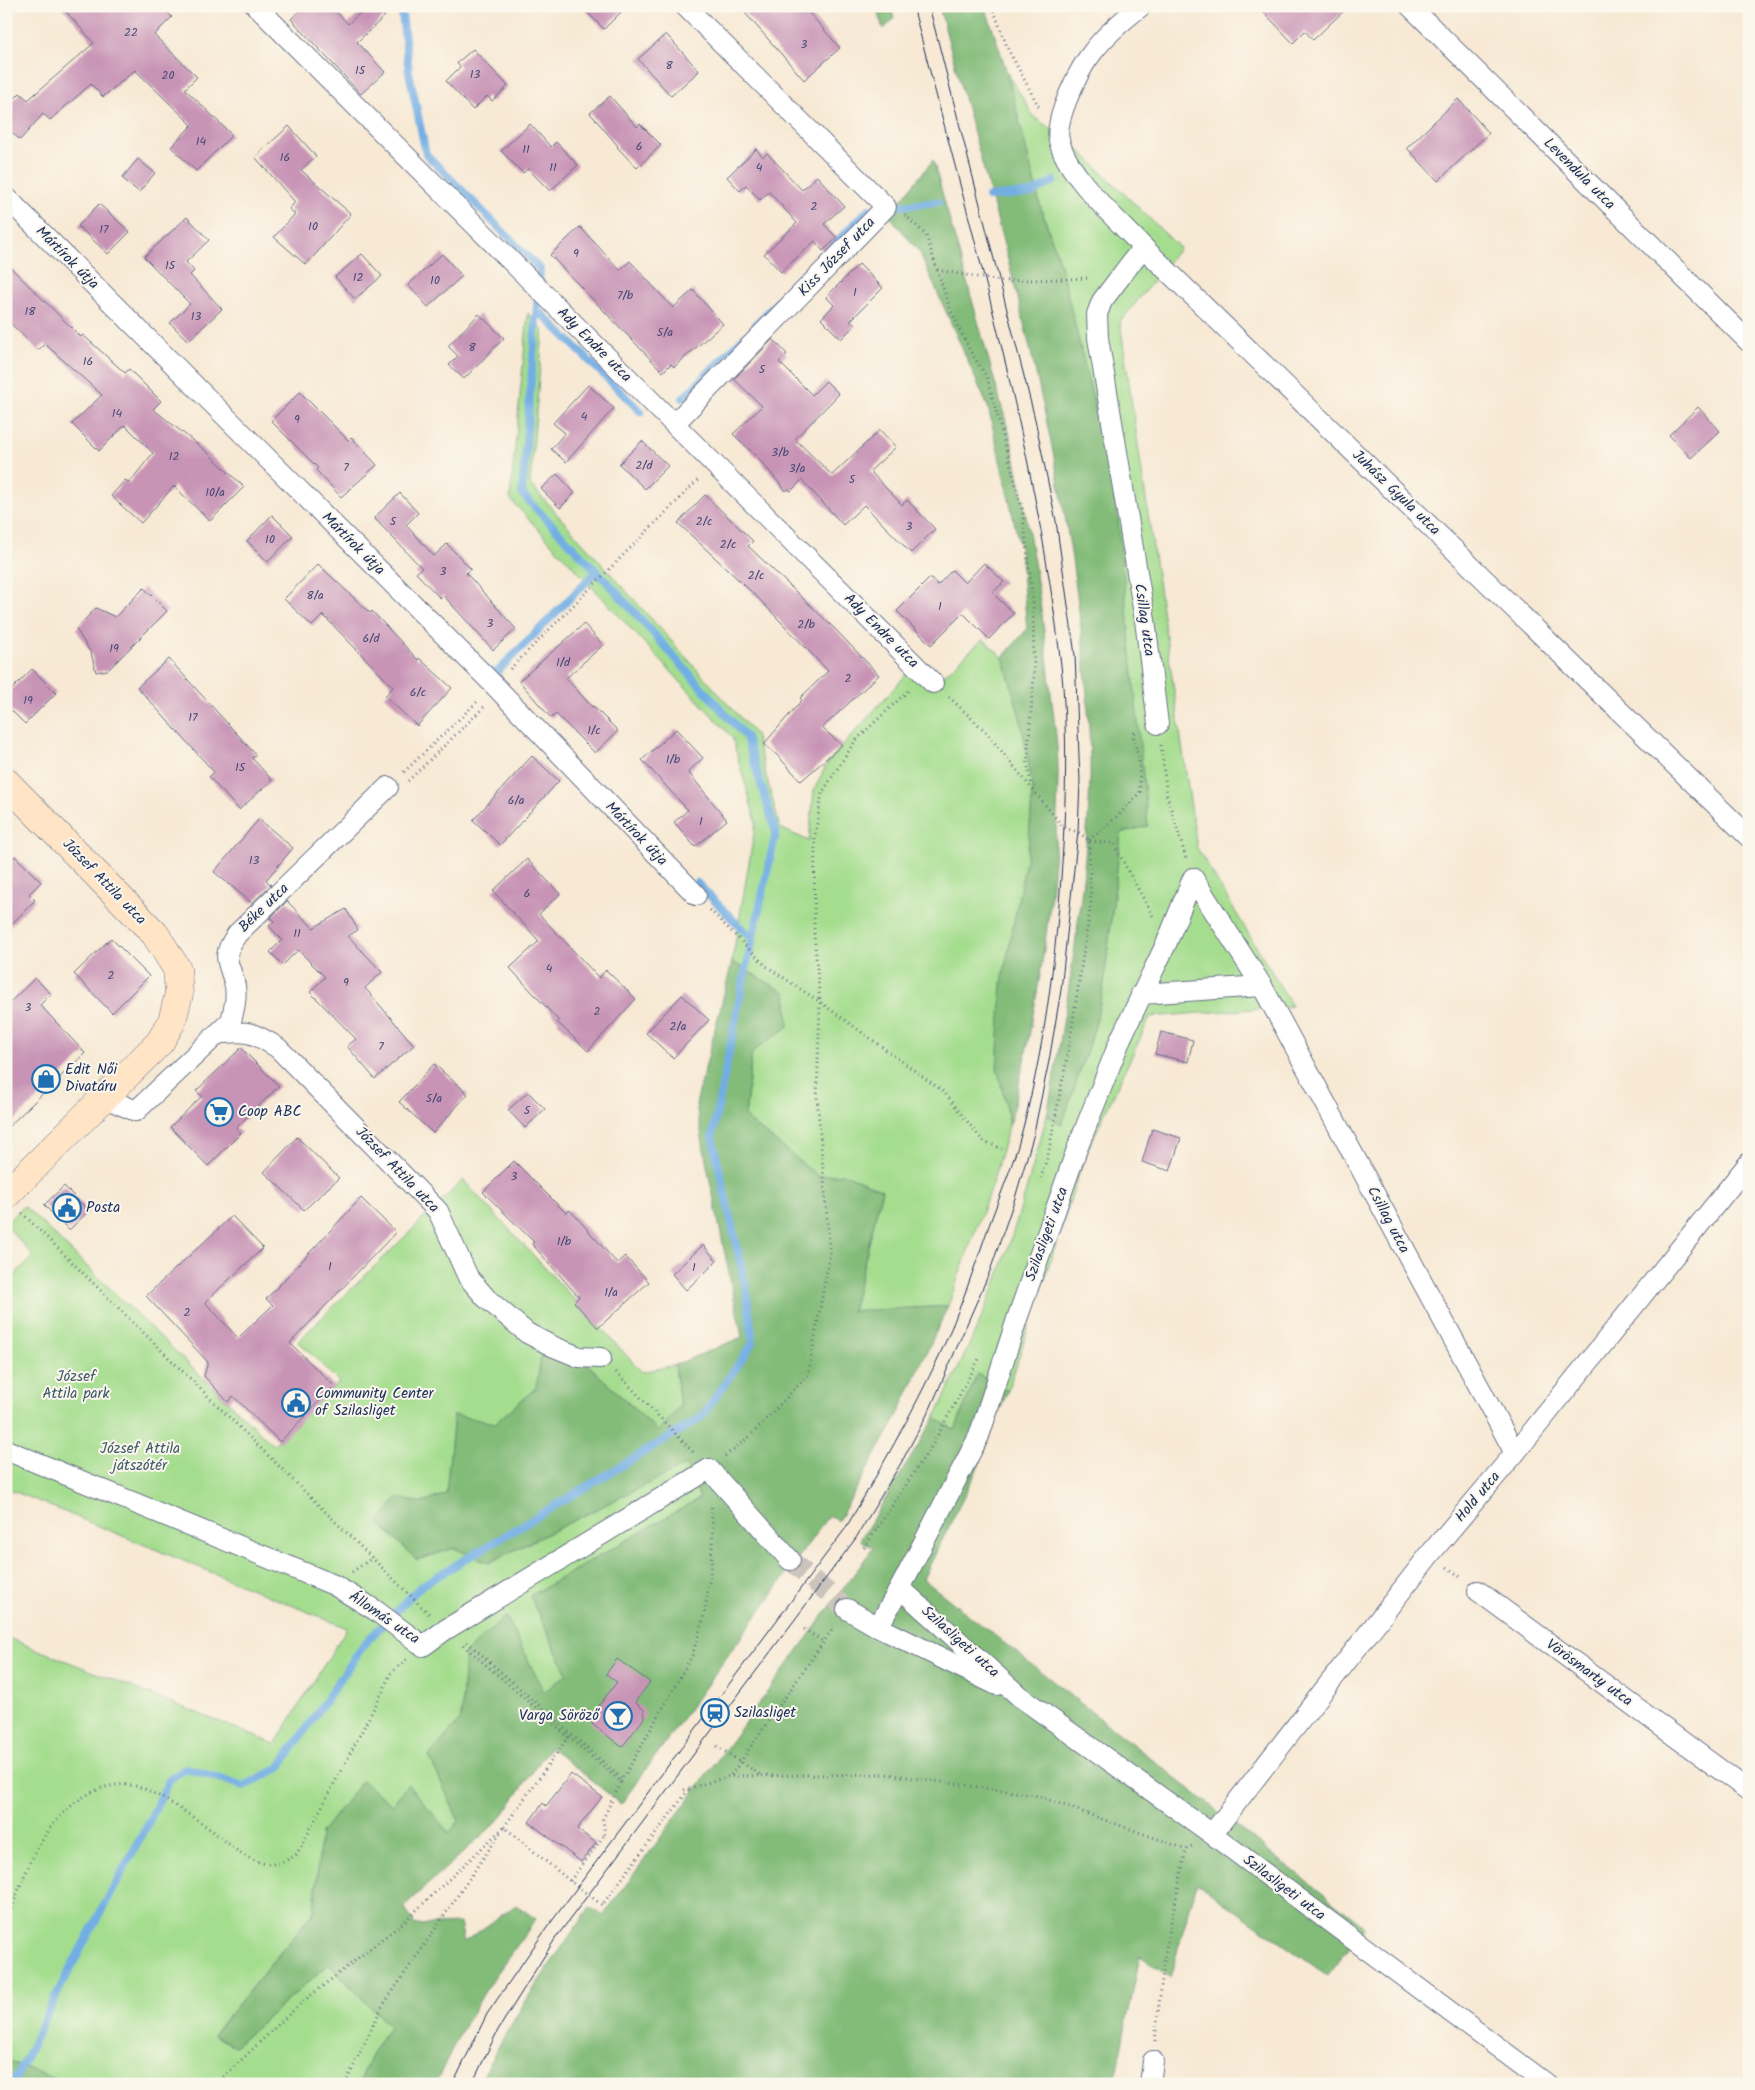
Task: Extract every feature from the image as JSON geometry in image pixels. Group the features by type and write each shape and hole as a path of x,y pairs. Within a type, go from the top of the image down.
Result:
{"street":[{"name":"Ady Endre utca","path":"256,6 929,679"},
{"name":"Kiss József utca","path":"674,424 886,207 685,6"},
{"path":"1058,139 1062,113 1073,85 1091,53 1120,22 1141,6"},
{"name":"Levendula utca","path":"1410,6 1749,342"},
{"name":"Juhász Gyula utca","path":"1058,139 1065,156 1079,178 1143,247 1749,836"},
{"name":"Mártírok útja","path":"6,197 497,688 696,895"},
{"name":"Csillag utca","path":"1143,247 1102,301 1097,314 1098,338 1143,610 1158,724"},
{"name":"József Attila utca","path":"6,782 154,934 177,969 179,994 172,1021 160,1042 105,1098"},
{"name":"Béke utca","path":"105,1098 136,1111 230,1021 236,1004 235,986 226,960 229,945 236,934 388,787"},
{"name":"Csillag utca","path":"1193,878 1262,986 1514,1453"},
{"name":"Szilasligeti utca","path":"878,1627 979,1436 1018,1316 1103,1080 1141,994 1167,942 1193,878"},
{"path":"1141,994 1262,986"},
{"name":"József Attila utca","path":"217,1034 240,1031 256,1034 278,1048 438,1211 468,1277 486,1298 508,1318 528,1333 568,1354 579,1357 601,1358"},
{"path":"13,1203 105,1098"},
{"name":"Hold utca","path":"1212,1834 1430,1554 1749,1164"},
{"name":"Állomás utca","path":"6,1450 334,1585 400,1627 423,1646 448,1628 709,1469"},
{"path":"709,1469 790,1560"},
{"name":"Szilasligeti utca","path":"900,1588 1019,1696 1212,1834 1547,2084"},
{"name":"Vörösmarty utca","path":"1478,1591 1749,1791"},
{"name":"Szilasligeti utca","path":"847,1609 878,1627 1019,1696"},
{"path":"1150,2084 1153,2061"}],"path":[{"path":"992,6 1008,49 1030,93 1058,139"},
{"path":"886,207 908,216 926,235 950,309 970,350 987,377 1022,508 1032,601 1034,676 1027,762 1032,788"},
{"path":"937,270 1000,281 1119,277"},
{"path":"408,781 595,583 714,464"},
{"path":"570,1881 605,1835 603,1819 622,1780 692,1656 704,1616 711,1568 713,1528 709,1469 749,1437 808,1375 830,1253 817,1096 820,1002 814,934 815,835 822,793 855,741 929,679 985,731 1064,828 1078,832 1089,840 1113,843 1167,942"},
{"path":"388,787 497,688"},
{"path":"1158,724 1167,796 1179,839 1193,878"},
{"path":"1089,840 1119,815 1140,792 1139,760 1133,735 1137,728"},
{"path":"1040,1182 1048,1155 1068,1052 1091,904 1089,840"},
{"path":"696,895 766,966 820,1002 944,1092 982,1140 1002,1149"},
{"path":"13,1203 419,1603"},
{"path":"864,1548 933,1444 980,1357"},
{"path":"601,1358 688,1446"},
{"path":"1430,1554 1478,1591"},
{"path":"359,1567 372,1558"},
{"path":"448,1628 622,1780"},
{"path":"448,1628 569,1736 622,1780"},
{"path":"730,1776 824,1642 804,1629"},
{"path":"6,1923 27,1868 44,1838 61,1816 81,1798 100,1788 120,1784 140,1787 171,1804 244,1855 260,1863 276,1864 287,1861 297,1854 383,1691 390,1674"},
{"path":"346,2084 382,2008 504,1827 569,1736"},
{"path":"717,1746 764,1776"},
{"path":"684,1790 730,1776 885,1774 1035,1795 1186,1850"},
{"path":"504,1827 602,1905 690,1788"},
{"path":"216,2084 302,2004 404,1922 504,1827"},
{"path":"1153,2061 1165,1954 1186,1850 1212,1834"}],"green space":[{"path":"876,6 891,6 894,19 883,29"},
{"path":"939,6 985,6 1007,72 1040,205 1060,264 1115,489 1148,826 1121,833 1104,984 1095,1026 1062,1125 1047,1115 1075,947 1086,846 1090,755 1084,659 1073,564 1057,470 1037,376 1014,283"},
{"path":"1007,72 1034,117 1075,146 1180,248 1120,322 1197,848 1292,1006 1150,1017 1084,1158 1008,1390 977,1374 955,1430 935,1418 993,1290 1026,1191 1047,1115 1062,1125 1095,1026 1104,984 1121,833 1115,489 1060,264 1040,205"},
{"path":"933,160 1011,440 1040,598 1057,751 1057,814 1050,904 1037,994 1009,1126 1006,1103 997,1068 1002,983 1028,849 1033,788 1021,721 1003,657 1027,629 1020,548 988,407 920,253 889,215"},
{"path":"528,313 543,331 530,484 755,734 780,828 809,841 814,790 828,762 920,659 941,678 983,639 1003,657 1021,721 1033,788 1028,849 1001,1086 1006,1103 1009,1126 992,1184 948,1306 852,1312 882,1190 845,1174 818,1176 745,1117 752,1052 786,993 732,962 756,822 732,737 510,499"},
{"path":"732,962 786,993 789,1026 752,1052 745,1117 818,1176 845,1174 882,1190 852,1311 948,1306 896,1419 838,1521 829,1515 621,1804 550,1747 500,1819 404,1906 415,1925 460,1923 464,1942 516,1905 536,1919 488,1986 458,2037 435,2084 359,2084 370,2057 389,2026 329,1964 235,2046 213,2035 314,1912 321,1833 362,1781 392,1805 408,1784 449,1833 459,1821 429,1756 461,1719 465,1653 506,1616 544,1692 567,1674 530,1596 700,1498 686,1465 488,1563 454,1548 417,1560 379,1523 397,1498 422,1503 446,1494 454,1415 495,1423 536,1388 541,1356 585,1362 658,1431 680,1406 675,1365 742,1337 696,1104"},
{"path":"463,1180 642,1372 675,1365 680,1406 658,1431 585,1362 536,1388 494,1424 454,1415 446,1494 422,1503 397,1498 379,1523 417,1560 454,1548 489,1563 686,1464 700,1498 530,1596 567,1674 544,1692 465,1653 461,1720 429,1756 459,1821 449,1833 408,1785 392,1805 321,1833 314,1911 213,2035 235,2046 329,1964 389,2026 370,2057 359,2084 68,2084 6,2060 6,1637 275,1744 347,1628 6,1488 6,1284 33,1256 6,1223 24,1206 273,1445 339,1382 298,1341"},
{"path":"977,1374 1008,1390 977,1470 923,1579 1365,1927 1328,1976 1197,1883 1170,1977 1140,1956 1114,2084 479,2084 517,2015 590,1907 603,1916 873,1548 860,1540 935,1418 955,1430"},
{"path":"6,2060 68,2084 6,2084"}],"building":[{"path":"61,6 161,6 172,17 154,35 197,77 185,89 232,135 196,171 171,147 192,125 135,70 103,97 91,84 50,120 43,114 20,140 6,127 6,107 20,93 28,100 94,43"},
{"path":"305,6 331,6 348,24 368,6 376,6 385,16 357,42 385,72 361,94 291,19"},
{"path":"581,6 627,6 604,29"},
{"path":"739,6 803,6 840,48 804,80"},
{"path":"1258,6 1349,6 1313,40 1305,31 1293,43"},
{"path":"666,34 699,71 671,96 638,59"},
{"path":"473,49 508,86 492,101 487,96 473,110 446,81 460,67 457,63"},
{"path":"610,96 637,127 640,124 661,145 637,168 617,147 590,113"},
{"path":"1458,99 1489,133 1438,181 1407,148"},
{"path":"530,124 551,147 556,142 578,165 550,191 528,169 523,173 501,151"},
{"path":"289,126 316,156 301,170 351,214 306,265 274,237 295,214 289,209 295,202 255,157"},
{"path":"756,149 763,157 767,153 802,190 817,176 844,206 824,224 837,238 823,251 815,241 781,272 764,254 797,223 769,192 760,200 746,185 740,191 727,177"},
{"path":"138,159 155,173 139,192 122,178"},
{"path":"99,204 130,232 108,254 78,226"},
{"path":"187,217 209,240 186,262 194,271 190,275 222,309 188,341 170,323 190,304 144,257"},
{"path":"580,227 620,270 630,261 673,308 693,290 723,324 674,367 671,364 663,372 550,255"},
{"path":"362,254 382,276 355,299 335,277"},
{"path":"442,254 462,276 428,307 408,285"},
{"path":"6,263 81,337 83,335 125,373 129,369 161,401 153,409 207,452 244,487 210,521 174,486 141,523 111,496 125,480 129,483 153,453 125,425 99,451 72,424 102,395 45,344 38,350 6,319"},
{"path":"859,264 883,288 850,321 855,325 841,339 821,319 834,305 826,297"},
{"path":"479,314 504,338 464,379 449,365 458,356 448,346"},
{"path":"773,339 787,354 779,362 812,395 826,381 839,394 795,439 832,475 880,430 896,447 870,471 902,505 907,500 935,529 911,553 864,505 843,525 802,480 791,491 788,489 786,491 758,458 733,434 762,406 734,379"},
{"path":"588,385 614,408 566,462 551,449 565,433 553,423"},
{"path":"300,392 348,440 351,437 377,465 341,497 316,470 318,468 271,421"},
{"path":"1698,407 1720,431 1691,458 1669,435"},
{"path":"642,441 668,466 645,489 619,464"},
{"path":"557,474 575,493 560,508 541,489"},
{"path":"400,493 418,513 406,525 434,556 447,544 471,569 466,573 516,629 493,650 443,595 440,598 416,573 422,568 374,518"},
{"path":"705,495 753,541 748,546 835,629 879,675 822,728 842,745 801,781 764,744 802,700 800,698 828,671 758,598 678,523"},
{"path":"272,515 293,536 268,562 247,541"},
{"path":"984,563 1004,582 992,593 1014,613 989,639 963,613 931,645 897,611 930,578 938,585 952,570 965,583"},
{"path":"318,564 370,613 372,611 418,660 419,658 452,688 417,726 385,696 393,687 323,615 312,626 284,599"},
{"path":"144,588 167,611 108,670 96,672 91,653 76,629 96,608 115,617"},
{"path":"584,624 603,645 566,678 592,707 618,731 595,753 556,714 551,718 519,681"},
{"path":"169,659 256,755 252,758 272,780 239,810 209,777 214,772 137,687"},
{"path":"32,669 56,693 25,724 6,705 6,695"},
{"path":"676,729 703,758 688,772 727,820 695,847 674,822 688,810 642,760"},
{"path":"532,756 559,781 500,845 473,820"},
{"path":"259,819 293,848 266,880 271,885 252,903 214,872"},
{"path":"15,856 41,882 29,894 35,900 6,930 6,865"},
{"path":"527,859 560,894 539,914 599,978 606,970 636,999 588,1051 557,1022 559,1021 510,968 539,941 493,891"},
{"path":"287,901 313,928 346,909 358,930 348,936 382,972 365,988 414,1045 375,1079 347,1046 356,1039 310,992 325,977 298,950 283,965 270,952 282,940 269,926 274,921 270,918"},
{"path":"111,938 149,976 112,1013 74,974"},
{"path":"35,978 51,994 40,1005 85,1053 6,1129 6,1006"},
{"path":"682,995 709,1020 673,1058 646,1033"},
{"path":"1161,1032 1193,1040 1188,1062 1155,1054"},
{"name":"Coop ABC","path":"241,1048 279,1086 236,1128 241,1133 208,1166 170,1127 202,1096 196,1091"},
{"path":"434,1064 468,1094 433,1133 399,1102"},
{"path":"528,1092 545,1109 525,1128 508,1110"},
{"path":"1152,1129 1181,1138 1170,1171 1142,1162"},
{"path":"297,1137 339,1178 304,1210 264,1172"},
{"path":"514,1161 566,1213 570,1210 617,1263 625,1256 649,1282 598,1328 574,1302 579,1297 532,1244 534,1242 483,1192"},
{"name":"Posta","path":"64,1186 89,1211 69,1230 44,1205"},
{"path":"361,1198 396,1232 290,1343 334,1386 280,1442 233,1396 228,1402 204,1376 208,1362 146,1296 232,1216 263,1248 205,1302 238,1338 273,1305 266,1299"},
{"path":"703,1245 717,1261 686,1290 672,1274"},
{"name":"Varga Söröző","path":"617,1659 650,1682 635,1702 644,1710 645,1717 622,1747 592,1724 591,1716 617,1682 606,1674"},
{"path":"571,1774 602,1797 577,1829 596,1843 581,1862 529,1822 543,1803 546,1806"}],"waterway":[{"path":"13,2084 63,1982 148,1824 169,1780 186,1768 244,1786 279,1768 365,1643 421,1586 701,1418 753,1343 746,1288 712,1137 740,996 776,832 746,737 610,585 522,494 540,269 426,154 409,72 401,6"},
{"path":"988,197 1032,193 1054,181"},
{"path":"900,206 938,202"},
{"path":"756,324 869,209"},
{"path":"536,317 542,314 641,412"},
{"path":"683,398 744,337"},
{"path":"486,670 488,672 497,672 597,571"},
{"path":"697,883 752,939"}],"tunnel":[{"path":"790,1560 847,1609"}],"tram line":[{"path":"453,2084 487,2014 546,1929 845,1529 895,1443 940,1354 967,1288 1018,1146 1035,1077 1048,1006 1062,863 1066,764 1065,714 1061,665 1050,582 1018,416 913,6"},
{"path":"472,2084 498,2030 555,1939 856,1538 901,1463 930,1409 990,1271 1033,1137 1061,990 1078,832 1080,781 1075,655 1056,521 1035,419 929,6"}],"place":[{"name":"Edit Női Divatáru","path":"46,1079"},
{"name":"Coop ABC","path":"219,1112"},
{"name":"Posta","path":"67,1208"},
{"name":"Community Center of Szilasliget","path":"296,1403"},
{"name":"Szilasliget","path":"715,1713"},
{"name":"Varga Söröző","path":"618,1716"}],"park label":[{"name":"József Attila park","path":"76,1386"},
{"name":"József Attila játszótér","path":"140,1458"}]}
